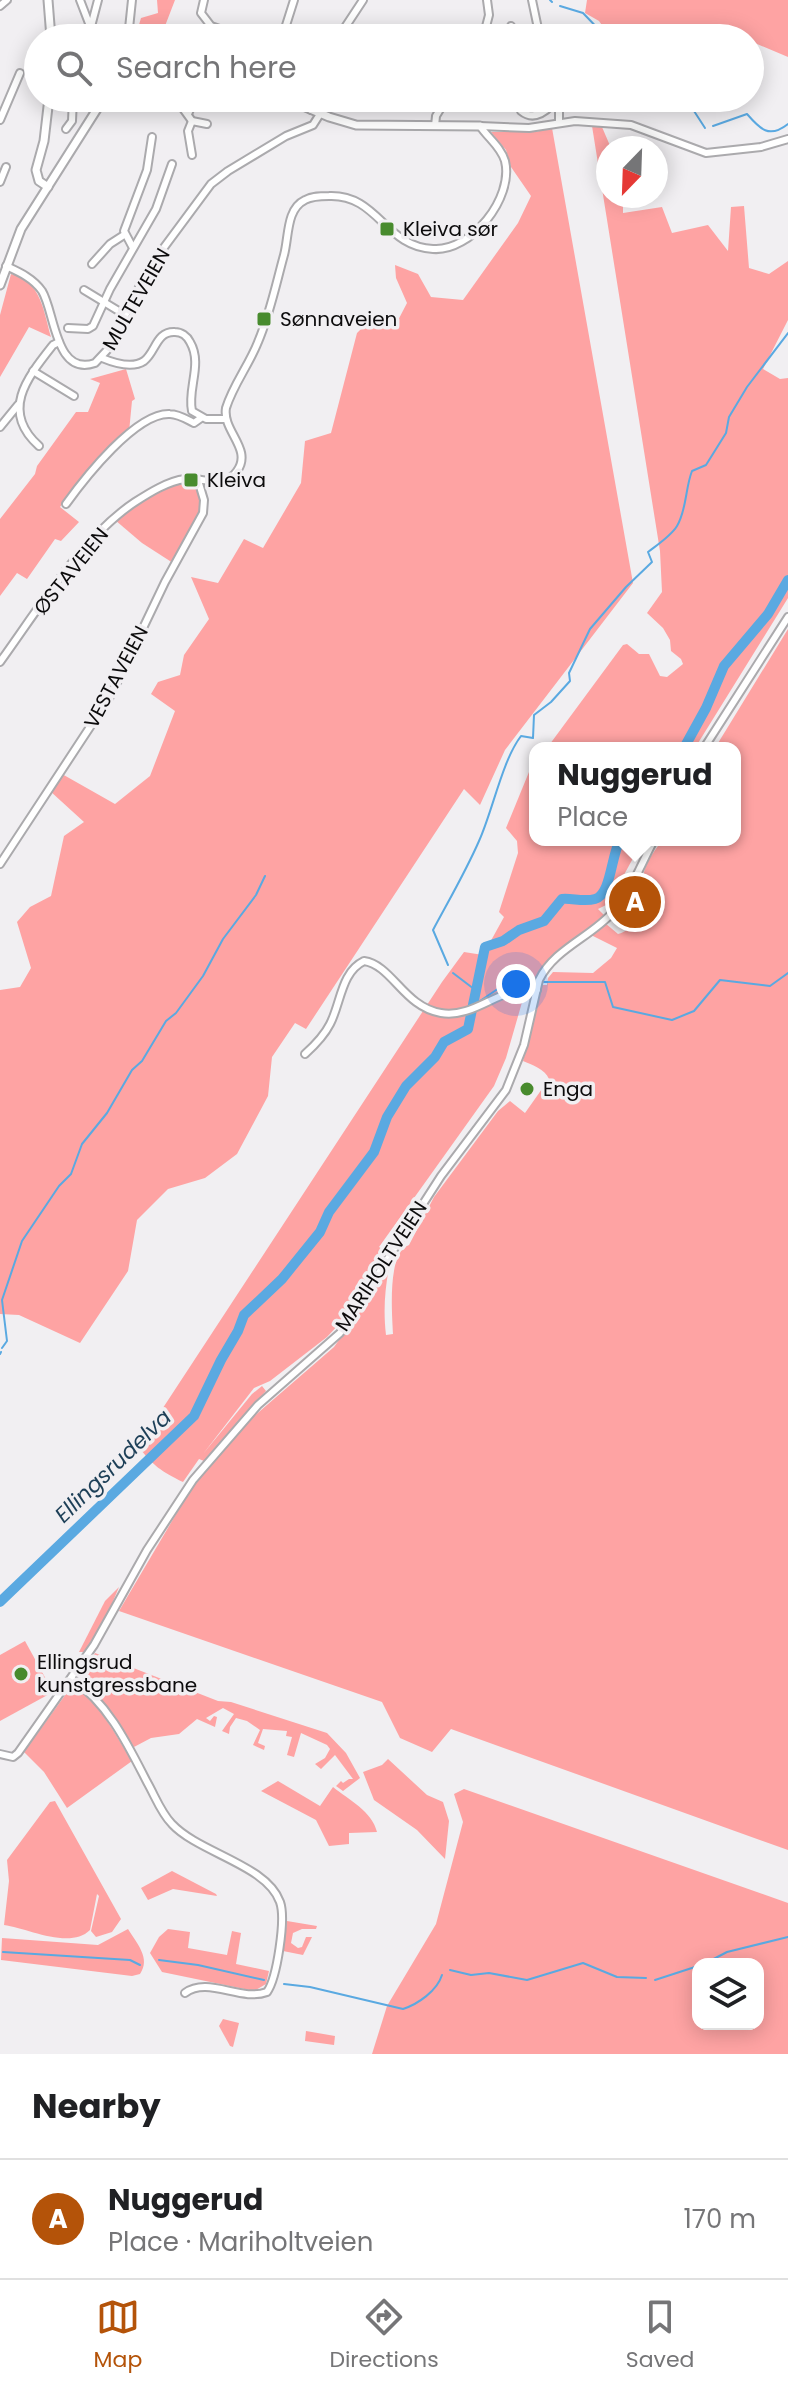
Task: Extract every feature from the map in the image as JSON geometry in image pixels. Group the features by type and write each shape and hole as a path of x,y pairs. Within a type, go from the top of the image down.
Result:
{"street":[{"path":"0,6 7,0"},
{"path":"48,0 50,24"},
{"path":"80,0 89,24"},
{"path":"91,24 98,0"},
{"path":"129,24 132,0"},
{"path":"204,0 201,13 208,24"},
{"path":"286,24 294,0"},
{"path":"347,24 363,0"},
{"path":"487,0 487,24"},
{"path":"532,0 537,24"},
{"path":"0,120 20,73"},
{"path":"47,112 36,170 39,181 48,187"},
{"path":"66,129 72,121 72,112"},
{"path":"0,285 21,229 95,112"},
{"path":"186,112 190,118 207,124"},
{"path":"192,112 188,134 192,155"},
{"path":"316,112 362,125 529,128 583,121 638,127 706,153 761,147 788,139"},
{"path":"435,126 438,112"},
{"path":"523,112 528,115 543,112"},
{"path":"559,112 559,123"},
{"name":"MULTEVEIEN","path":"59,342 68,355 79,363 90,365 102,358 148,269 211,184 286,136 313,125 320,114"},
{"path":"198,480 224,480 240,466 241,451 225,419 229,400 263,329 286,248 291,216 298,204 315,197 349,198 369,208 407,243 429,249 453,247 467,240 480,227 500,197 506,181 504,157 480,126"},
{"path":"133,248 124,235 126,223 147,170 152,137"},
{"path":"68,328 90,329 156,209 172,164"},
{"path":"0,182 6,167"},
{"path":"92,264 110,244 124,235"},
{"path":"6,266 29,278 42,291 59,342 53,345 21,389 18,405 23,427 39,446"},
{"path":"84,290 117,310"},
{"path":"102,358 120,364 141,363 162,336 181,333 193,349 196,373 191,407 194,414 201,418 225,419"},
{"path":"33,371 74,396"},
{"path":"0,427 18,405"},
{"path":"66,504 95,466 141,425 165,414 177,415 194,423 201,418"},
{"name":"ØSTAVEIEN","path":"0,662 78,558 111,522 133,504 165,486 184,479 198,480"},
{"name":"VESTAVEIEN","path":"0,864 99,715 121,676 160,592 203,513 204,500 198,480"},
{"path":"708,742 788,617"},
{"name":"MARIHOLTVEIEN","path":"0,1754 13,1757 18,1753 72,1679 147,1550 193,1480 258,1405 340,1333 441,1176 506,1090 524,1045 544,970 597,927 617,906 651,846"},
{"path":"305,1054 333,1020 340,992 353,970 364,961 378,966 416,1004 444,1014 470,1011 520,990 537,990"},
{"path":"72,1679 90,1694 119,1730 171,1823 192,1840 260,1878 274,1890 280,1901 282,1921 267,1992 247,1995 202,1987 185,1993"}],"shaded area":[{"path":"157,0 175,0 166,24 139,24 141,18 158,13"},
{"path":"587,0 788,0 788,57 764,47 764,24 601,24 585,13"},
{"path":"592,126 602,127 606,136 596,136 596,151"},
{"path":"552,128 633,583 505,750 480,805 464,789 306,1029 295,1023 272,1057 268,1096 237,1154 205,1178 168,1189 137,1220 128,1271 80,1343 19,1315 0,1314 0,990 20,987 31,968 17,922 30,907 51,896 64,836 84,822 50,791 62,774 115,804 150,776 175,711 151,694 158,682 180,675 184,655 209,619 191,577 218,583 244,539 263,548 301,483 305,441 331,433 357,333 368,322 394,328 407,303 396,278 395,265 418,274 431,297 463,300 518,223 531,196 511,167 506,150 491,132 535,132"},
{"path":"744,206 749,268 769,274 788,261 788,320 763,369 780,379 788,378 788,598 699,742 551,742 623,645 627,644 639,654 649,654 660,676 667,677 683,664 671,651 670,640 663,628 647,613 662,592 660,551 605,208 623,208 623,213 662,208 672,233 708,225 728,251 731,207"},
{"path":"11,274 21,277 35,290 51,337 29,327 0,377 0,315"},
{"path":"126,369 135,399 132,401 129,432 87,471 60,507 79,522 61,541 55,539 27,579 17,573 0,596 0,519 35,474 37,466 76,412 88,412 100,383 90,379"},
{"path":"190,481 201,496 202,509 173,563 115,520 151,496"},
{"path":"788,629 788,1850 451,1729 432,1752 400,1738 382,1702 119,1611 195,1482 252,1418 334,1347 390,1262 385,1316 386,1335 393,1334 392,1284 397,1259 409,1245 434,1197 498,1111 510,1101 525,1113 549,1079 541,1070 523,1061 542,985 547,985 553,972 593,973 611,958 617,948 591,935 605,923 618,934 624,932 639,919 648,901 644,872 658,846 741,846 741,742 719,742"},
{"path":"529,772 529,846 640,846 608,904 598,909 605,916 548,961 535,980 529,978 506,1058 494,1086 379,1247 386,1251 368,1274 340,1323 327,1337 270,1381 254,1388 203,1454 252,1394 262,1386 266,1391 204,1461 199,1459 183,1482 153,1463 138,1446 442,982 464,952 483,955 504,917 499,912 518,853 517,841 506,828"},
{"path":"119,1587 106,1618 84,1652 79,1652 105,1601"},
{"name":"Ellingsrud kunstgressbane","path":"25,1641 53,1692 0,1721 0,1655"},
{"path":"95,1653 218,1701 231,1702 327,1733 346,1753 360,1778 343,1791 336,1786 341,1781 353,1779 335,1755 321,1769 315,1764 325,1758 330,1749 301,1733 294,1757 287,1755 292,1737 286,1736 287,1731 263,1729 258,1743 265,1746 264,1750 253,1745 260,1730 247,1721 236,1718 229,1734 222,1731 234,1714 223,1708 206,1718 210,1721 217,1717 215,1727 197,1719 179,1734 151,1738 134,1747 82,1676"},
{"path":"71,1687 97,1707 132,1761 67,1808 44,1772 24,1752"},
{"path":"388,1759 427,1795 443,1802 449,1821 445,1859 417,1830 374,1800 363,1772 382,1765"},
{"path":"278,1781 320,1806 333,1787 365,1812 377,1832 349,1833 349,1844 329,1846 316,1820 261,1791"},
{"path":"464,1789 788,1903 788,2054 372,2054 387,2006 436,1924 463,1822 454,1794"},
{"path":"55,1801 121,1919 112,1932 96,1937 91,1931 97,1894 90,1930 82,1936 60,1938 4,1925 9,1881 7,1860 50,1802"},
{"path":"172,1871 217,1896 173,1889 148,1900 141,1888"},
{"path":"287,1921 317,1926 316,1929 293,1933 291,1943 298,1948 302,1947 306,1937 312,1937 303,1955 283,1951"},
{"path":"128,1929 142,1951 144,1962 140,1974 132,1976 1,1960 2,1938 98,1945"},
{"path":"168,1929 190,1932 188,1948 227,1955 232,1931 241,1933 236,1964 269,1971 266,1984 254,1991 162,1972 150,1953"},
{"path":"223,2019 239,2023 233,2047 219,2026"},
{"path":"306,2031 335,2036 334,2045 305,2041"}],"waterway":[{"path":"560,6 583,13 594,24"},
{"path":"695,112 705,128"},
{"path":"713,126 747,114 765,130 775,131 788,124"},
{"path":"448,965 433,930 479,841 514,746 521,736 533,738 534,715 570,681 569,673 590,629 652,562 648,552 677,526 692,471 706,465 726,433 729,417 747,387 788,333"},
{"name":"Ellingsrudelva","path":"687,742 724,666 768,614 788,580"},
{"name":"Ellingsrudelva","path":"0,1602 194,1416 244,1315 282,1279 320,1232 329,1212 374,1152 387,1117 406,1086 435,1057 444,1042 468,1029 485,947 544,921 562,899 591,900 600,896 608,883 617,846"},
{"path":"2,1348 7,1341 2,1300 22,1241 59,1186 71,1174 82,1144 107,1113 166,1021 176,1013 203,976 223,939 256,895 265,876"},
{"path":"453,973 474,989"},
{"path":"544,982 605,982 613,1007 672,1020 694,1011 720,980 770,986 788,973"},
{"path":"474,1005 508,982 534,982"},
{"path":"716,1958 727,1952 788,1937"},
{"path":"3,1952 130,1960 140,1965"},
{"path":"159,1960 264,1980"},
{"path":"450,1970 527,1980 583,1963 617,1977 646,1978"},
{"path":"655,1980 692,1968"},
{"path":"284,1984 310,1987 403,2009 426,1996 442,1975"}],"place":[{"name":"Kleiva sør","path":"387,229"},
{"name":"Sønnaveien","path":"264,319"},
{"name":"Kleiva","path":"191,480"},
{"name":"Nuggerud","path":"635,902"},
{"name":"Enga","path":"527,1089"},
{"name":"Ellingsrud kunstgressbane","path":"21,1674"}]}
